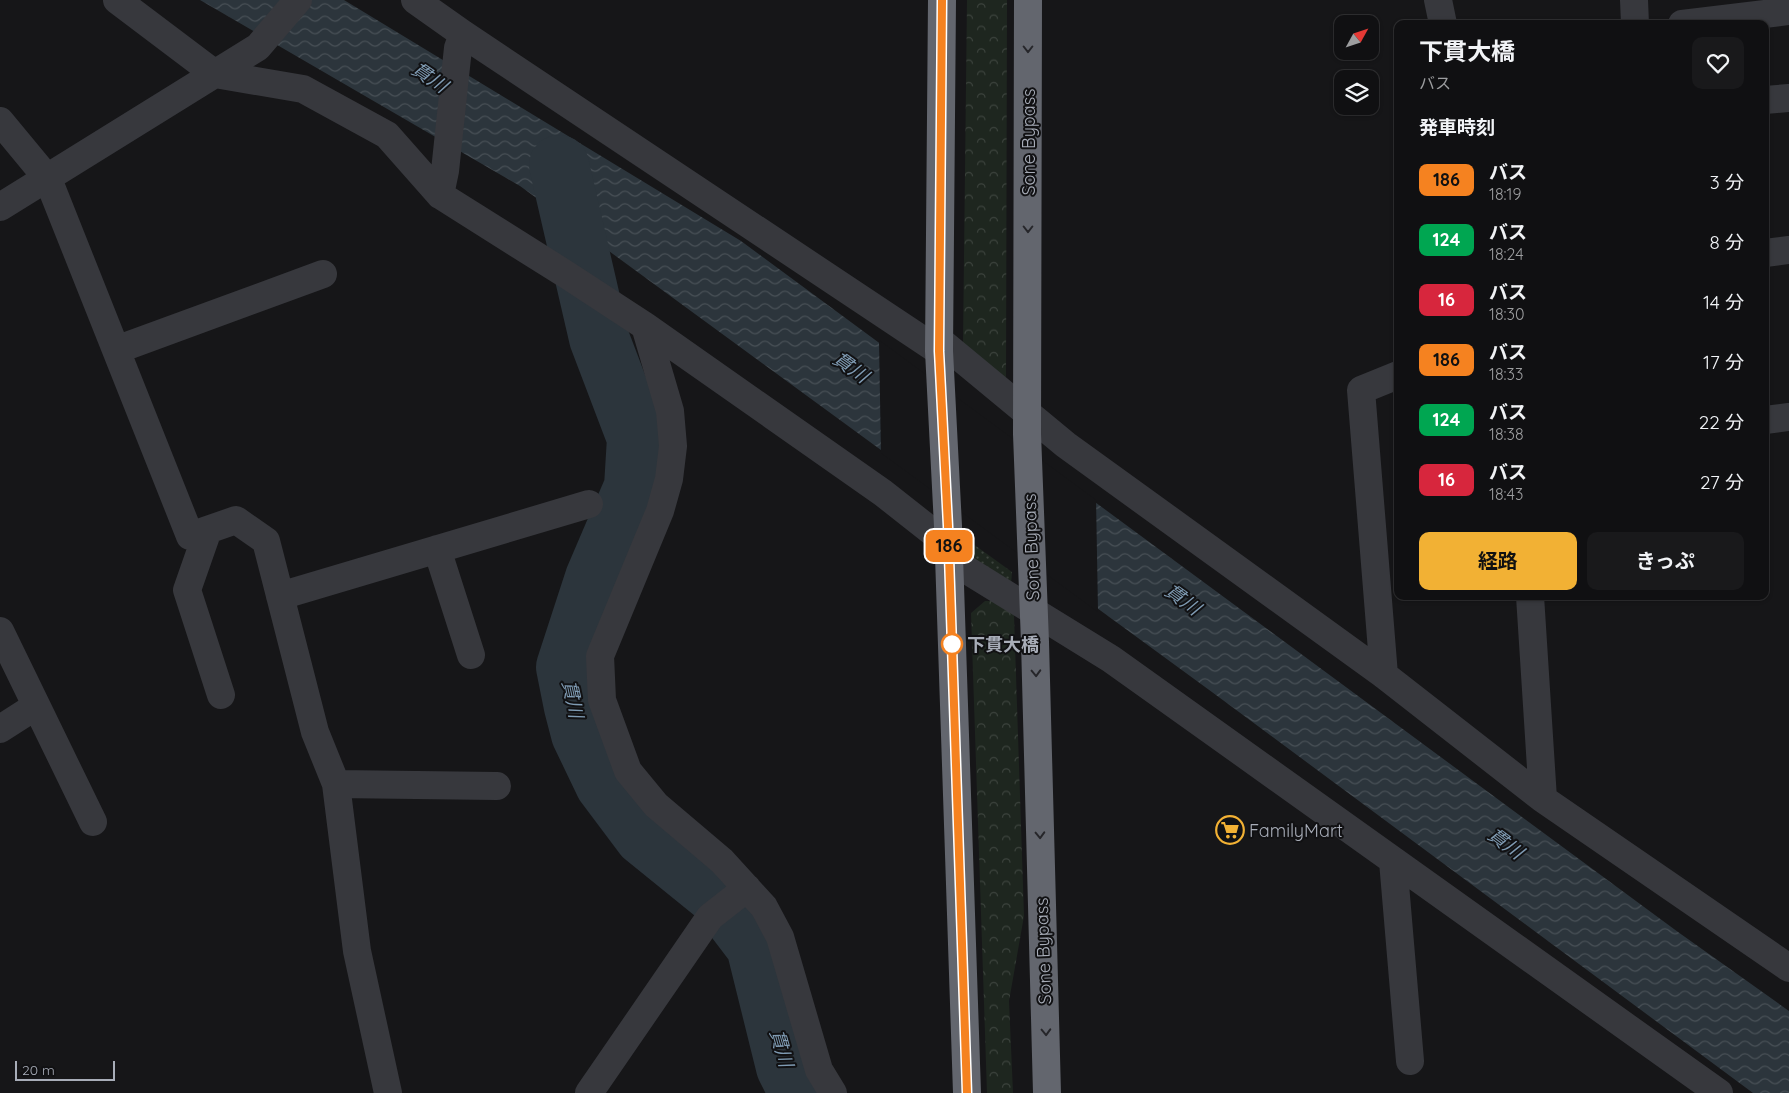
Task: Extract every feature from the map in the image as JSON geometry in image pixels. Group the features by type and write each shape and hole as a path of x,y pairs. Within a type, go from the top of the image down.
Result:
{"highway":[{"path":"942,0 940,355 949,543 967,1093"},
{"name":"Sone Bypass","path":"1028,0 1027,423 1047,1093"}],"street":[{"path":"117,0 215,74 303,89 387,135 492,228 645,326 883,493 949,543 1033,601 1111,659 1718,1093"},
{"path":"0,207 48,179 258,47 298,0"},
{"path":"415,0 461,41 940,355 1027,423 1066,445 1384,675 1543,799 1789,968"},
{"path":"1438,0 1442,20"},
{"path":"1634,0 1635,20"},
{"path":"1715,20 1789,11"},
{"path":"442,183 461,41"},
{"path":"1769,100 1789,98"},
{"path":"0,121 48,179 190,536 236,520 266,541 315,732 336,784 357,951 388,1093"},
{"path":"1769,252 1789,250"},
{"path":"116,350 323,274"},
{"path":"645,326 670,411 673,446 669,479 660,511 600,656 602,700 628,771 656,805 722,861 743,891 764,907 780,937 819,1070 832,1093"},
{"path":"1384,675 1361,390 1394,377"},
{"path":"1769,420 1789,417"},
{"path":"280,596 588,504"},
{"path":"208,530 188,590 221,696"},
{"path":"438,549 472,654"},
{"path":"1530,600 1543,799"},
{"path":"0,631 93,822"},
{"path":"0,729 36,706"},
{"path":"336,784 496,786"},
{"path":"1393,861 1410,1061"},
{"path":"589,1093 710,917 743,891"}],"green space":[{"path":"967,0 1007,0 1006,381 963,344"},
{"path":"969,541 1012,572 1011,585 972,560"},
{"path":"985,601 1001,601 1014,615 1024,916 1009,1001 1013,1093 987,1093 971,613"}],"water":[{"path":"200,0 344,0 741,241 1678,932 1789,1011 1789,1093 1753,1093 1216,695 520,186"}],"pier":[{"name":"下貫大橋","path":"879,340 1096,500 1098,612 881,453"}],"waterway":[{"name":"貫川","path":"559,165 599,338 637,438 634,487 595,578 566,667 574,707 581,734 605,784 644,836 718,896 756,946 786,1067 799,1093"}],"bus line":[{"name":"186","path":"942,0 939,351 942,374 948,526 967,1093"}],"place":[{"name":"下貫大橋","path":"952,644"},
{"name":"FamilyMart","path":"1230,830"}]}
